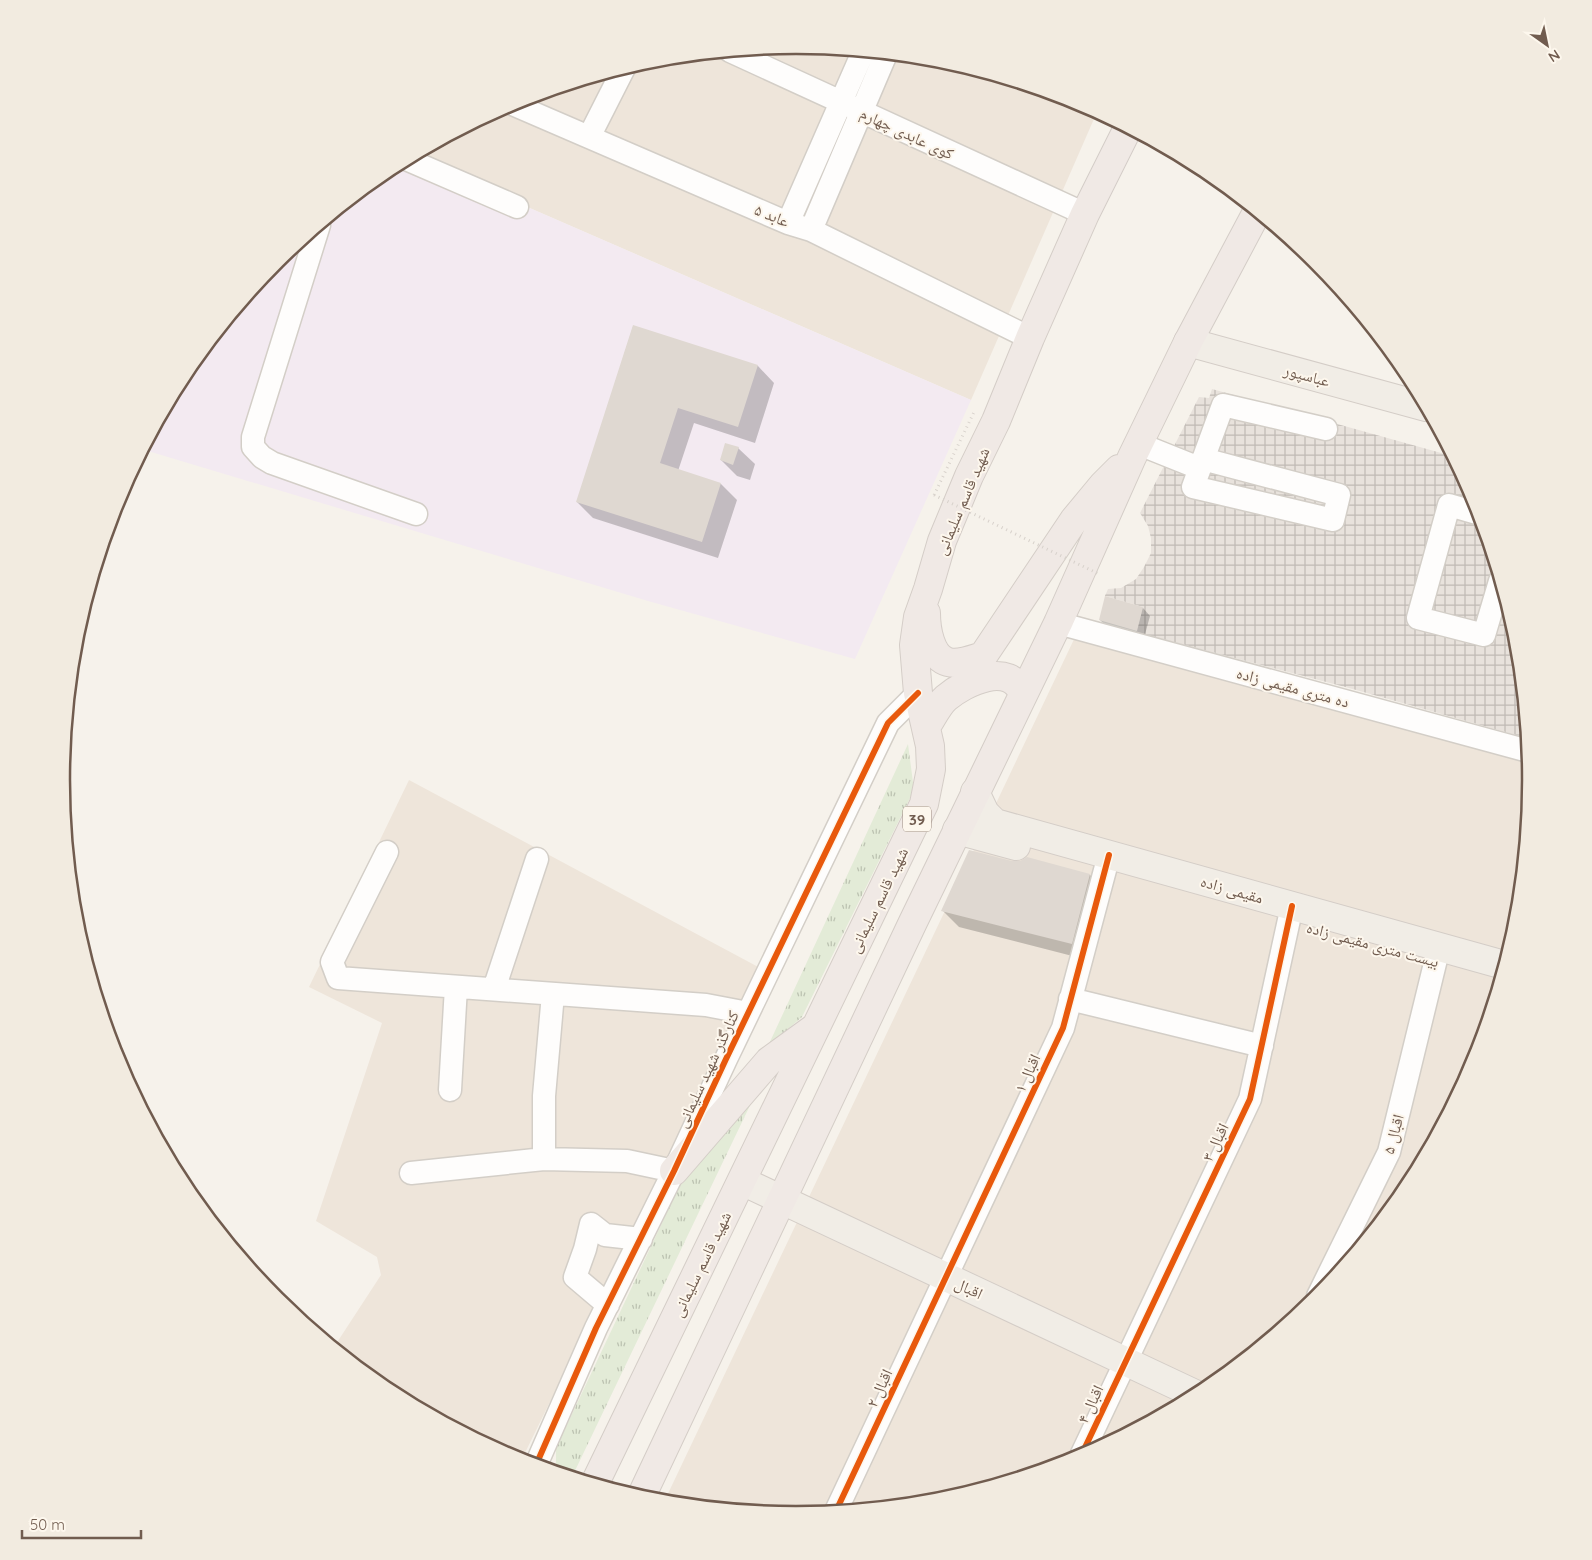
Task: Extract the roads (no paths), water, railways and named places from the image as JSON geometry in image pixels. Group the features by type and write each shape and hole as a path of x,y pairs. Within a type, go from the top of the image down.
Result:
{"highway":[{"name":"شهید قاسم سلیمانی","path":"597,1479 924,804 931,769 930,746 918,694 914,646 918,617 942,541 969,476 996,421 1030,338 1085,214 1125,133"},
{"name":"39","path":"644,1490 957,830 1058,623 1135,450 1188,342 1254,217"},
{"path":"928,589 926,620 931,643 938,655 948,662 966,661 983,656 1074,520 1135,450"},
{"path":"926,727 945,700 966,684 980,678 1006,677 1020,686 1023,694"},
{"path":"674,1171 769,1060 816,1027"}],"main road":[{"name":"عباسپور","path":"1188,342 1417,405"},
{"path":"976,792 985,813 995,823 1106,862"},
{"name":"بیست متری مقیمی زاده","path":"957,830 1106,862 1437,954 1495,976"},
{"path":"1437,954 1499,964"},
{"name":"اقبال","path":"742,1181 1188,1391"}],"street":[{"name":"کوی عابدی چهارم","path":"739,56 1085,214"},
{"path":"788,223 861,57"},
{"path":"811,230 884,59"},
{"path":"589,137 620,75"},
{"name":"عابد ۵","path":"521,108 788,223 811,230 1030,338"},
{"path":"414,163 517,207"},
{"path":"316,235 253,437 253,447 262,457 272,463 416,514"},
{"path":"1135,450 1201,464 1339,495 1333,520 1193,487 1201,464 1223,405 1326,429"},
{"path":"1470,511 1449,505 1418,618 1484,635 1501,606"},
{"name":"ده متری مقیمی زاده","path":"1058,623 1521,749"},
{"name":"کنارگذر شهید سلیمانی","path":"539,1459 608,1305 888,723 918,694"},
{"path":"387,852 332,962 338,978 706,1005 748,1013"},
{"path":"494,989 538,859"},
{"name":"اقبال ۱","path":"947,1278 1062,1028 1106,862"},
{"name":"اقبال ۳","path":"1125,1361 1250,1099 1290,913"},
{"name":"اقبال ۵","path":"1330,1273 1389,1152 1437,954"},
{"path":"450,1090 456,987"},
{"path":"544,1159 544,1096 553,994"},
{"path":"1070,999 1262,1046"},
{"path":"411,1173 544,1159 627,1161 674,1171"},
{"path":"608,1305 575,1277 591,1224 605,1235 641,1239"},
{"name":"اقبال ۲","path":"839,1505 947,1278"},
{"name":"اقبال ۴","path":"1086,1446 1125,1361"}]}
